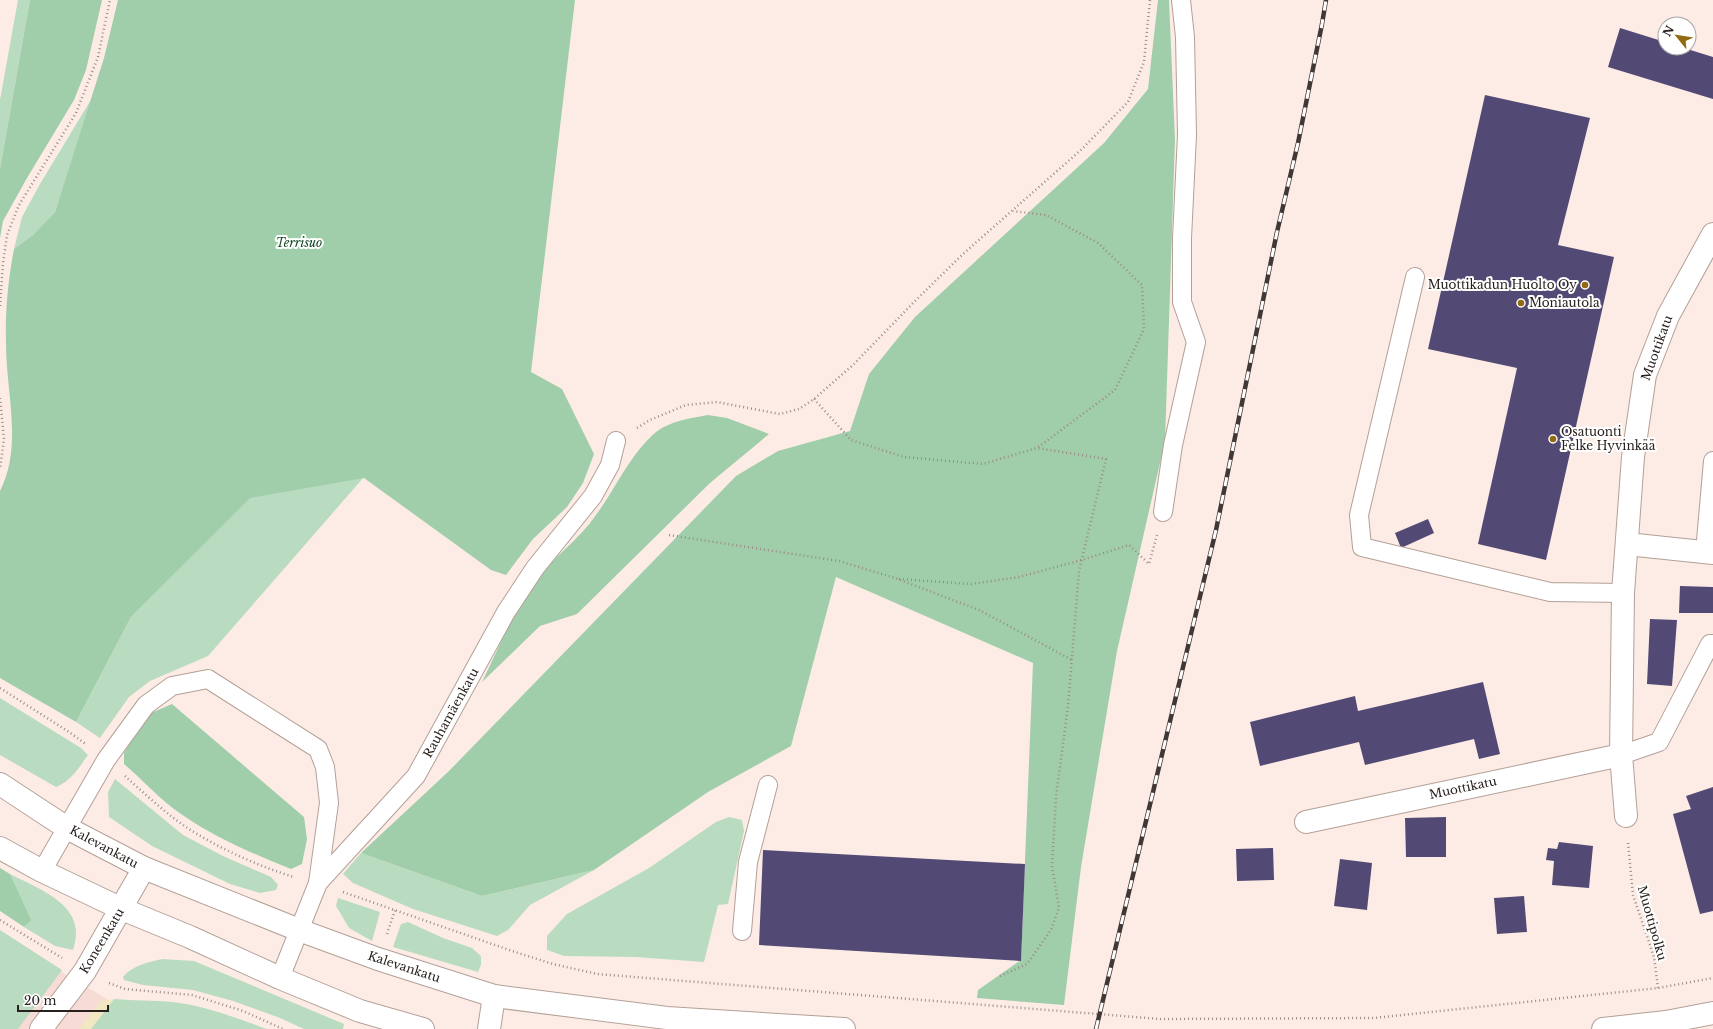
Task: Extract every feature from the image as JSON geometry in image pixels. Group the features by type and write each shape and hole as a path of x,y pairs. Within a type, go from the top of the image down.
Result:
{"main road":[{"name":"Muottikatu","path":"1626,816 1621,754 1622,593 1633,457 1645,374 1668,316 1713,234"},
{"path":"1627,544 1709,553"},
{"name":"Muottikatu","path":"1306,822 1621,754"},
{"name":"Kalevankatu","path":"0,784 67,828 144,868 299,930 378,959 494,996 667,1018 844,1029"},
{"path":"0,848 42,871 122,909 190,937 280,978 360,1011 423,1029"},
{"name":"Koneenkatu","path":"40,1029 85,971 122,909 144,868"},
{"path":"489,1029 494,996"},
{"path":"1603,1029 1666,1022 1713,1013"}],"lane":[{"path":"1163,512 1173,445 1196,342 1182,302 1182,238 1187,135 1185,37 1181,0"},
{"path":"1415,277 1359,515 1362,548 1550,592 1622,593"},
{"name":"Rauhamäenkatu","path":"280,978 318,883 416,776 506,612 535,568 593,496 610,465 616,441"},
{"path":"1709,553 1713,462"},
{"path":"1621,754 1659,742 1710,644 1713,644"},
{"path":"42,871 106,760 146,705 172,686 208,679 318,749 325,767 329,803 318,883"},
{"path":"742,931 748,862 768,785"}],"path":[{"path":"0,306 2,263 7,235 20,205 76,113 98,57 110,0"},
{"path":"616,441 650,420 686,405 717,402 780,414 799,409 814,399 853,365 963,254 1082,149 1128,102 1144,62 1150,0"},
{"path":"814,399 851,440 904,457 983,464 1037,448 1114,390 1144,329 1142,285 1098,244 1046,215 1012,211"},
{"path":"0,398 4,439 0,469"},
{"path":"1000,976 1027,964 1051,930 1059,908 1052,866 1056,797 1068,706 1079,571 1106,459 1037,448"},
{"path":"895,578 971,584 1019,577 1082,560 1129,545 1149,564 1163,512"},
{"path":"670,535 839,561 895,578 979,610 1072,660"},
{"path":"0,688 70,732 187,827 229,850 278,872 318,883 515,952 552,964 597,974 1160,1019 1366,1018 1658,988 1713,978"},
{"name":"Muottipolku","path":"1626,816 1633,895 1654,957 1658,988"},
{"path":"0,920 107,983 125,989 192,995 243,1011 283,1029"}],"shaded area":[{"path":"7,940 112,1002 236,1029 0,1029"}],"green space":[{"path":"18,0 30,0 0,169 0,100"},
{"path":"30,0 102,0 86,70 74,100 3,221 0,238 0,169"},
{"name":"Terrisuo","path":"118,0 575,0 531,372 562,389 594,454 583,483 567,507 533,539 506,575 491,570 364,478 250,498 131,617 76,722 0,678 0,491 7,474 11,456 12,437 7,362 7,308 10,272 14,249 33,235 55,212 104,58"},
{"path":"1158,0 1169,0 1175,140 1165,441 1117,651 1081,867 1064,1005 977,998 978,990 1021,960 1033,663 836,577 791,746 708,792 594,870 482,896 361,853 449,771 736,476 778,451 850,431 869,374 915,317 1104,143 1148,89"},
{"path":"92,98 55,212 33,235 14,249 22,217 40,184"},
{"path":"708,415 727,418 769,434 710,483 577,614 540,626 482,682 513,616 536,580 589,524 638,450 656,432 668,425 681,420"},
{"path":"364,477 208,656 150,681 129,697 100,738 76,722 131,617 250,497"},
{"path":"0,698 81,748 88,755 74,774 56,787 0,755"},
{"path":"172,704 304,817 307,839 302,864 291,869 207,831 173,808 124,764 124,753 138,728 151,713"},
{"path":"115,779 183,835 223,856 271,877 278,885 276,890 260,893 230,884 152,846 109,817 108,792"},
{"path":"729,817 742,820 744,831 728,904 718,905 704,962 636,957 564,956 547,950 547,936 567,914 649,868 716,822"},
{"path":"361,853 482,896 594,870 530,905 508,930 497,936 413,909 353,883 343,874"},
{"path":"0,868 10,874 31,920 24,927 0,911"},
{"path":"10,874 48,893 68,911 74,922 76,935 73,950 55,946 24,927 30,920"},
{"path":"338,898 380,912 372,941 349,928 336,906"},
{"path":"408,922 443,938 472,948 481,956 481,965 478,972 393,947 401,924"},
{"path":"0,930 62,970 18,1029 0,1029"},
{"path":"162,959 194,961 344,1024 343,1029 304,1029 280,1018 233,1001 193,990 143,985 124,980 123,977 126,973 135,967"},
{"path":"114,999 166,1001 197,1006 267,1029 91,1029"}],"sand":[{"path":"114,999 91,1029 79,1029 101,1001"}],"building":[{"path":"1620,28 1657,40 1657,56 1697,56 1697,52 1713,57 1713,99 1608,67"},
{"name":"Moniautola","path":"1485,95 1590,118 1558,245 1614,257 1546,560 1478,544 1517,368 1428,349"},
{"path":"1428,519 1434,533 1401,548 1395,533"},
{"path":"1680,586 1713,587 1713,613 1679,613"},
{"path":"1650,619 1677,620 1672,686 1647,684"},
{"path":"1483,682 1500,754 1479,759 1474,739 1365,765 1359,742 1260,766 1250,722 1355,696 1358,711"},
{"path":"1713,787 1713,911 1700,914 1673,814 1691,809 1686,796"},
{"path":"1446,817 1446,857 1406,857 1405,818"},
{"path":"1559,842 1593,846 1589,888 1552,885 1554,861 1546,860 1548,848 1557,849"},
{"path":"1273,848 1274,880 1237,881 1236,849"},
{"path":"763,850 1025,864 1021,961 759,945"},
{"path":"1340,859 1372,863 1367,910 1334,906"},
{"path":"1524,896 1527,932 1497,934 1494,898"}],"railway":[{"path":"1096,1029 1216,530 1277,232 1298,143 1326,0"}],"place":[{"name":"Muottikadun Huolto Oy","path":"1585,285"},
{"name":"Moniautola","path":"1521,303"},
{"name":"Osatuonti Felke Hyvinkää","path":"1553,439"}]}
